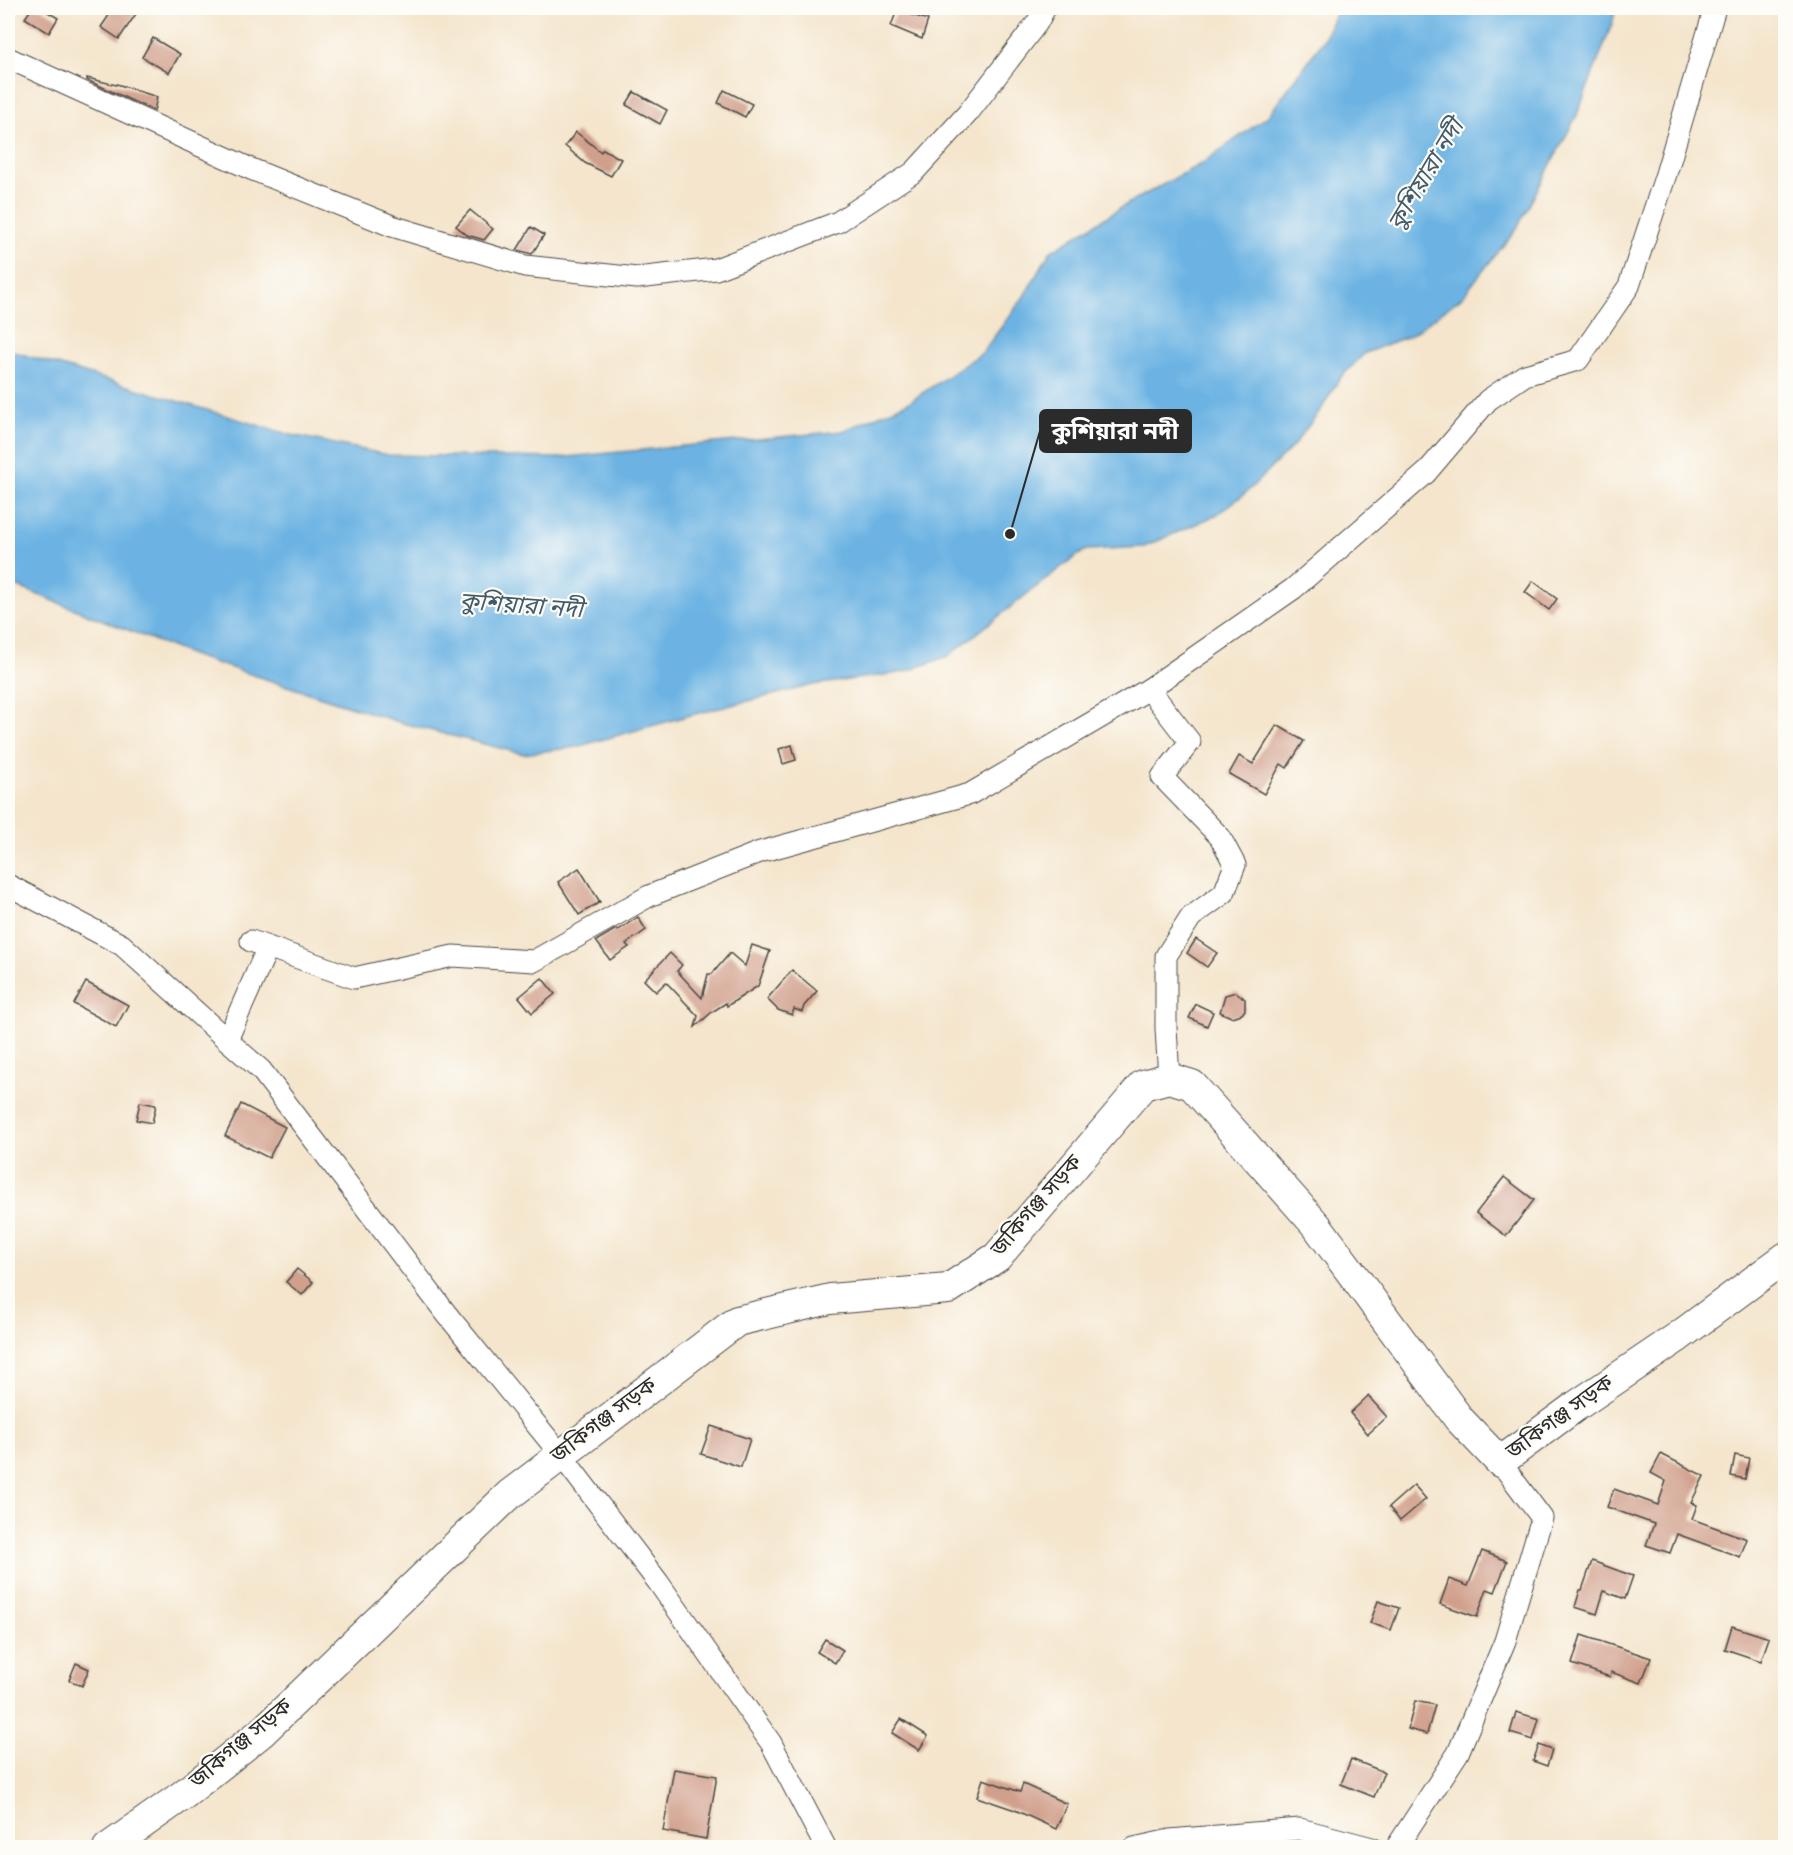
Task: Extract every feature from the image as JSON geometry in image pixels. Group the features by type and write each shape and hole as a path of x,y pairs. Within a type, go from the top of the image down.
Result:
{"main road":[{"name":"জকিগঞ্জ সড়ক","path":"108,1848 183,1795 262,1732 509,1495 737,1321 830,1299 948,1289 997,1257 1143,1085 1169,1078 1192,1084 1317,1226 1459,1419 1500,1462 1576,1406 1678,1337 1785,1257"}],"street":[{"path":"8,58 251,169 392,226 525,266 637,278 716,269 838,222 914,172 968,113 1037,23 1045,8"},
{"path":"227,1040 260,944 354,978 453,956 534,961 650,896 760,852 970,794 1149,689 1302,581 1426,473 1488,400 1525,375 1578,360 1629,286 1666,174 1715,8"},
{"path":"1149,689 1191,742 1162,777 1220,837 1235,865 1224,893 1191,916 1166,956 1169,1078"},
{"path":"8,885 122,945 261,1070 445,1312 561,1455 658,1582 771,1743 826,1848"},
{"path":"1396,1848 1458,1753 1505,1641 1542,1518 1500,1462"},
{"path":"1134,1848 1170,1840 1300,1829 1372,1848"}],"water":[{"path":"1338,8 1616,8 1577,115 1516,230 1461,298 1409,336 1365,353 1340,378 1322,408 1293,446 1247,492 1216,515 1144,547 1086,550 948,656 905,672 813,685 691,715 576,747 523,754 402,723 194,656 8,583 8,350 287,434 388,455 557,458 843,431 909,402 982,353 1023,298 1050,252 1129,203 1201,164 1268,116 1323,41"}],"building":[{"path":"32,8 41,8 58,18 49,33 25,18"},
{"path":"114,8 140,8 119,39 101,27"},
{"path":"897,10 928,20 922,39 891,26"},
{"path":"153,38 180,54 169,73 142,57"},
{"path":"87,78 117,84 157,97 154,111 87,80"},
{"path":"724,90 752,104 745,117 718,103"},
{"path":"634,92 667,110 660,124 626,105"},
{"path":"576,132 601,152 603,149 621,159 611,176 585,163 565,146"},
{"path":"470,210 493,229 484,240 467,235 456,226"},
{"path":"531,227 544,235 532,254 517,250"},
{"path":"1533,581 1557,599 1549,610 1525,592"},
{"path":"1277,725 1304,741 1287,768 1281,764 1264,794 1229,774 1239,756 1253,764"},
{"path":"792,745 796,760 783,764 779,749"},
{"path":"579,868 600,902 579,915 558,882"},
{"path":"638,917 646,930 626,944 629,947 610,960 596,941"},
{"path":"1196,939 1217,953 1207,967 1187,953"},
{"path":"752,945 770,951 758,986 727,1006 726,1003 712,1012 695,1027 698,1016 666,982 656,992 644,980 670,953 682,965 677,971 702,998 708,974 712,974 730,953 745,966"},
{"path":"792,970 817,991 804,1006 802,1012 794,1009 792,1015 778,1010 767,999"},
{"path":"542,978 555,994 532,1013 519,997"},
{"path":"86,982 128,1005 116,1027 74,1004"},
{"path":"1236,992 1245,999 1245,1010 1242,1014 1231,1017 1220,1012 1225,995"},
{"path":"1196,1004 1213,1012 1207,1026 1189,1018"},
{"path":"140,1102 156,1105 152,1123 136,1120"},
{"path":"241,1104 285,1127 269,1158 225,1136"},
{"path":"1504,1177 1534,1200 1506,1236 1476,1213"},
{"path":"297,1269 313,1282 302,1295 286,1282"},
{"path":"1368,1396 1387,1417 1368,1434 1350,1413"},
{"path":"711,1426 750,1439 741,1467 701,1454"},
{"path":"1661,1454 1704,1476 1691,1503 1697,1505 1692,1519 1747,1539 1740,1557 1677,1534 1670,1553 1646,1545 1654,1524 1607,1507 1614,1489 1658,1505 1666,1481 1651,1473"},
{"path":"1735,1455 1749,1458 1745,1479 1731,1476"},
{"path":"1414,1485 1426,1499 1400,1521 1389,1507"},
{"path":"1482,1551 1507,1561 1495,1592 1487,1589 1477,1617 1440,1604 1449,1579 1468,1586"},
{"path":"1592,1561 1633,1576 1625,1599 1604,1591 1597,1614 1575,1607"},
{"path":"1378,1601 1399,1608 1391,1630 1370,1623"},
{"path":"1732,1626 1769,1638 1761,1661 1725,1649"},
{"path":"1581,1635 1651,1658 1641,1683 1611,1672 1610,1677 1572,1664"},
{"path":"825,1639 843,1650 835,1663 817,1652"},
{"path":"76,1663 89,1669 82,1686 69,1680"},
{"path":"1415,1701 1435,1705 1427,1734 1408,1729"},
{"path":"1516,1712 1539,1719 1533,1740 1510,1733"},
{"path":"901,1719 928,1736 919,1750 892,1733"},
{"path":"1539,1745 1552,1750 1547,1766 1533,1761"},
{"path":"1351,1759 1384,1772 1374,1797 1341,1784"},
{"path":"674,1769 717,1776 706,1839 663,1831"},
{"path":"983,1779 1020,1792 1023,1784 1067,1804 1056,1829 1015,1810 977,1797"}],"place":[{"name":"কুশিয়ারা নদী","path":"1010,534"}]}
